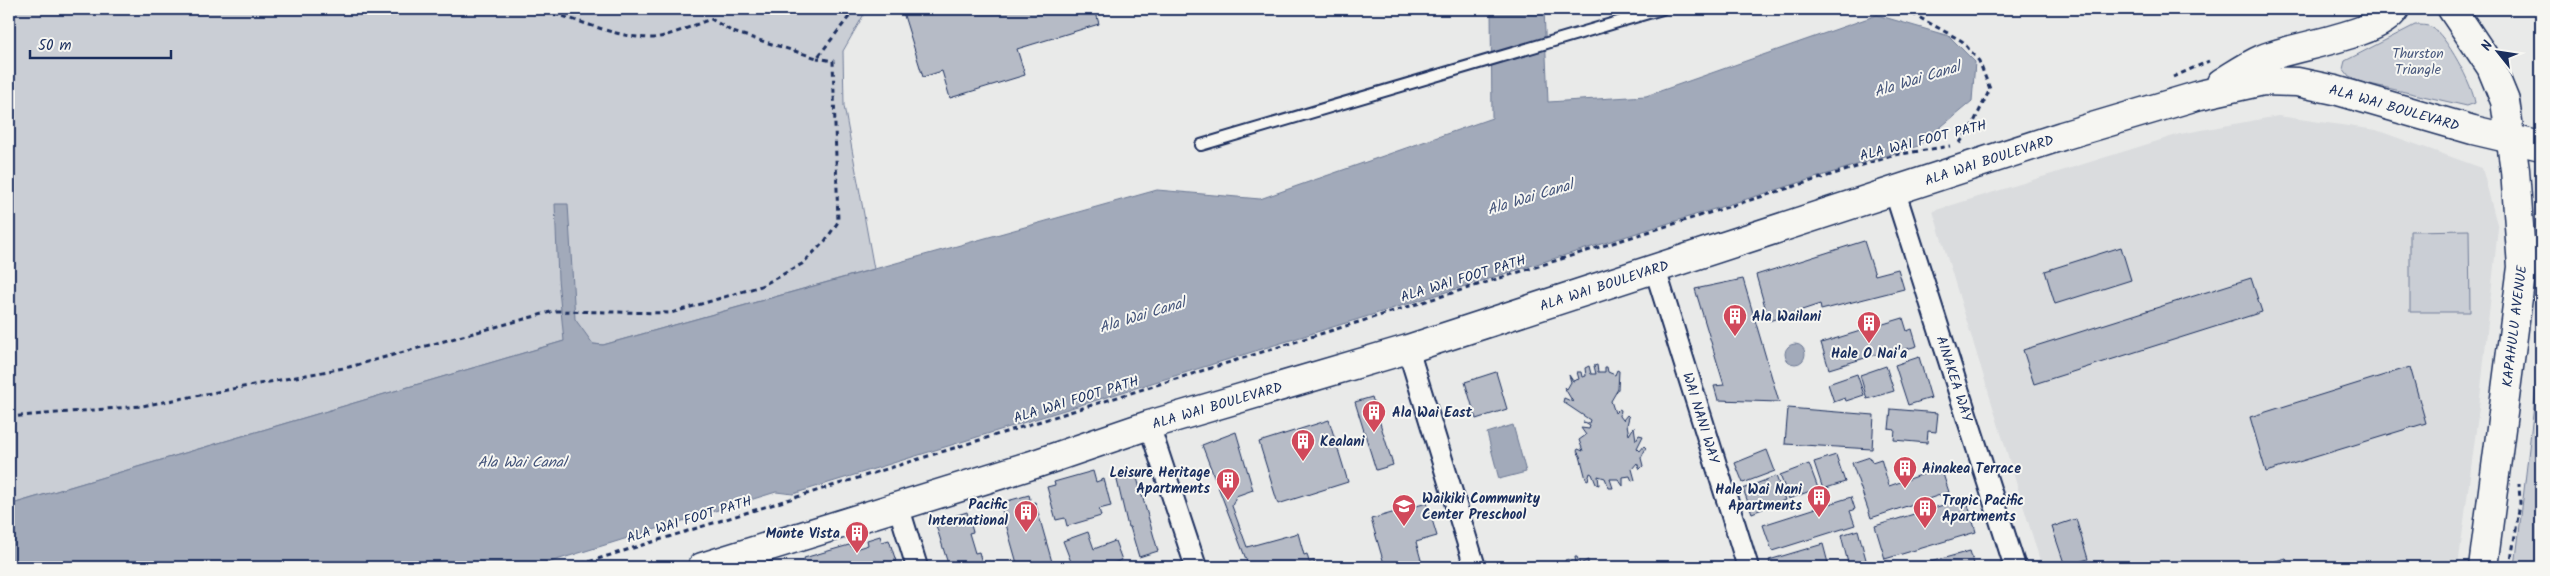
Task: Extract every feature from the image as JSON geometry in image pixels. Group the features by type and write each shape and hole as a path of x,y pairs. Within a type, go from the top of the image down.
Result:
{"main road":[{"path":"2200,95 2262,59 2353,34 2387,17 2395,9"},
{"name":"KAPAHULU AVENUE","path":"2457,12 2494,75 2505,101 2515,170 2522,266 2482,567"},
{"name":"ALA WAI BOULEVARD","path":"702,567 1035,464 1149,425 1408,349 1895,192 2062,136 2200,95 2263,82 2297,82 2335,90 2541,146"}],"street":[{"name":"AINAKEA WAY","path":"1895,192 2015,567"},
{"name":"WAI NANI WAY","path":"1655,269 1748,567"},
{"path":"1408,349 1475,567"},
{"path":"1149,425 1196,567"},
{"path":"898,506 917,567"}],"lane":[{"path":"1201,145 1662,9"}],"path":[{"path":"9,417 142,406 349,367 554,311 671,312 761,286 802,264 825,241 838,222 835,91 832,62 733,32 711,20 653,38 608,31 546,11 528,9"},
{"path":"817,58 855,9"},
{"path":"1904,9 1962,41 1979,61 1990,89 1973,124 1958,145"},
{"path":"2166,79 2218,57"},
{"name":"ALA WAI FOOT PATH","path":"572,567 1886,158 1968,142"},
{"path":"2541,178 2541,183"}],"shaded area":[{"path":"2278,116 2376,130 2482,168 2498,228 2479,408 2458,567 2042,567 1933,211 2180,134"}],"green space":[{"path":"9,9 867,9 843,51 844,106 874,269 603,345 564,341 9,505"},
{"name":"Thurston Triangle","path":"2415,25 2431,27 2444,39 2464,73 2475,103 2467,106 2361,82 2349,77 2343,69 2345,61"},
{"path":"2469,230 2470,312 2410,312 2410,231"},
{"path":"2541,346 2541,567 2515,567"}],"water":[{"name":"Ala Wai Canal","path":"1491,9 1544,9 1548,102 1646,96 1877,15 1949,36 1975,62 1972,101 1918,146 793,494 776,492 534,567 9,567 9,505 564,341 558,279 555,204 568,204 575,319 593,344 603,345 1157,190 1260,199 1492,118"},
{"path":"1795,344 1802,347 1805,354 1802,361 1795,364 1788,361 1785,354 1788,347"},
{"path":"1513,425 1526,472 1499,479 1487,433"}],"building":[{"path":"902,9 1095,9 1099,24 1017,49 1025,75 950,98 942,71 923,77"},
{"path":"1864,241 1875,275 1898,269 1904,289 1821,310 1820,304 1769,321 1756,275"},
{"path":"2121,247 2131,280 2055,304 2045,271"},
{"path":"2251,278 2262,312 2034,384 2023,350"},
{"name":"Ala Wailani","path":"1743,279 1779,402 1718,400 1714,386 1724,385 1695,289"},
{"name":"Hale O Nai'a","path":"1903,318 1907,331 1912,329 1917,346 1892,353 1891,350 1829,369 1821,343"},
{"path":"1919,357 1931,398 1908,405 1895,365"},
{"path":"1597,365 1598,372 1605,372 1605,367 1607,367 1608,372 1615,375 1617,370 1619,371 1618,389 1611,401 1615,413 1619,409 1621,410 1620,416 1623,420 1627,415 1629,417 1627,425 1629,435 1634,427 1636,440 1639,435 1643,436 1637,448 1640,451 1644,446 1646,448 1641,458 1643,466 1640,469 1637,463 1632,469 1635,480 1632,481 1630,476 1623,477 1623,486 1618,479 1610,479 1613,488 1609,488 1605,478 1598,476 1599,485 1596,484 1590,473 1588,480 1586,479 1577,451 1578,449 1583,451 1579,440 1586,435 1581,428 1589,429 1590,426 1583,422 1589,423 1590,420 1563,402 1564,398 1573,402 1564,387 1567,389 1571,382 1569,375 1573,381 1579,379 1577,372 1581,372 1582,377 1586,376 1585,368 1589,366 1591,374 1596,374 1594,366"},
{"path":"1886,366 1894,391 1867,399 1860,375"},
{"path":"2410,367 2426,423 2266,472 2250,417"},
{"path":"1496,372 1507,409 1476,419 1465,382"},
{"path":"1857,374 1864,395 1846,401 1845,398 1834,402 1828,384"},
{"name":"Ala Wai East","path":"1372,397 1393,465 1376,470 1355,402"},
{"path":"1788,408 1874,415 1872,449 1785,444"},
{"path":"1891,409 1938,413 1936,432 1928,431 1927,443 1894,440 1895,430 1889,429"},
{"name":"Kealani","path":"1329,420 1348,482 1278,504 1259,442"},
{"name":"Leisure Heritage Apartments","path":"1236,432 1253,490 1236,496 1232,506 1247,547 1298,533 1304,555 1307,554 1309,562 1314,561 1315,567 1249,567 1202,445"},
{"path":"1767,450 1775,471 1743,483 1735,463"},
{"path":"1836,455 1845,482 1823,489 1814,462"},
{"name":"Ainakea Terrace","path":"1870,457 1872,462 1881,459 1889,486 1941,468 1949,492 1871,518 1852,463"},
{"path":"1809,464 1818,488 1789,499 1780,475"},
{"path":"1093,471 1096,482 1104,479 1111,506 1099,509 1101,516 1067,526 1065,518 1056,520 1047,487 1055,485 1054,482"},
{"path":"1135,471 1158,551 1139,557 1130,527 1128,527 1116,476"},
{"path":"1776,476 1785,500 1752,513 1743,489"},
{"name":"Pacific International","path":"1029,495 1031,503 1035,502 1052,562 1049,563 1050,567 1018,567 1000,503"},
{"name":"Hale Wai Nani Apartments","path":"1851,497 1855,509 1850,511 1855,525 1772,551 1763,525"},
{"name":"Tropic Pacific Apartments","path":"1966,498 1976,532 1885,559 1875,526"},
{"name":"Waikiki Community Center Preschool","path":"1427,503 1437,536 1416,542 1423,567 1385,567 1371,519"},
{"path":"967,512 973,532 969,533 975,553 979,552 983,567 949,567 935,522"},
{"path":"2076,519 2088,559 2065,566 2052,527"},
{"path":"1858,530 1868,567 1849,567 1841,535"},
{"path":"1088,532 1094,549 1115,541 1122,560 1101,567 1073,567 1063,541"},
{"name":"Monte Vista","path":"880,536 882,542 889,540 896,561 887,564 888,567 807,567 804,558 849,545 855,549 868,545 867,540"},
{"path":"1823,544 1829,567 1771,567 1769,560"},
{"path":"1970,551 1975,567 1912,567"},
{"path":"1575,557 1577,557 1580,564 1588,560 1588,567 1567,567 1565,560 1569,559 1572,566 1576,564"},
{"path":"2286,558 2289,567 2256,567"}],"place":[{"name":"Ala Wailani","path":"1735,337"},
{"name":"Hale O Nai'a","path":"1869,344"},
{"name":"Ala Wai East","path":"1374,433"},
{"name":"Kealani","path":"1303,462"},
{"name":"Ainakea Terrace","path":"1905,489"},
{"name":"Leisure Heritage Apartments","path":"1228,501"},
{"name":"Hale Wai Nani Apartments","path":"1819,518"},
{"name":"Waikiki Community Center Preschool","path":"1404,527"},
{"name":"Tropic Pacific Apartments","path":"1925,529"},
{"name":"Pacific International","path":"1026,533"},
{"name":"Monte Vista","path":"857,554"}]}
